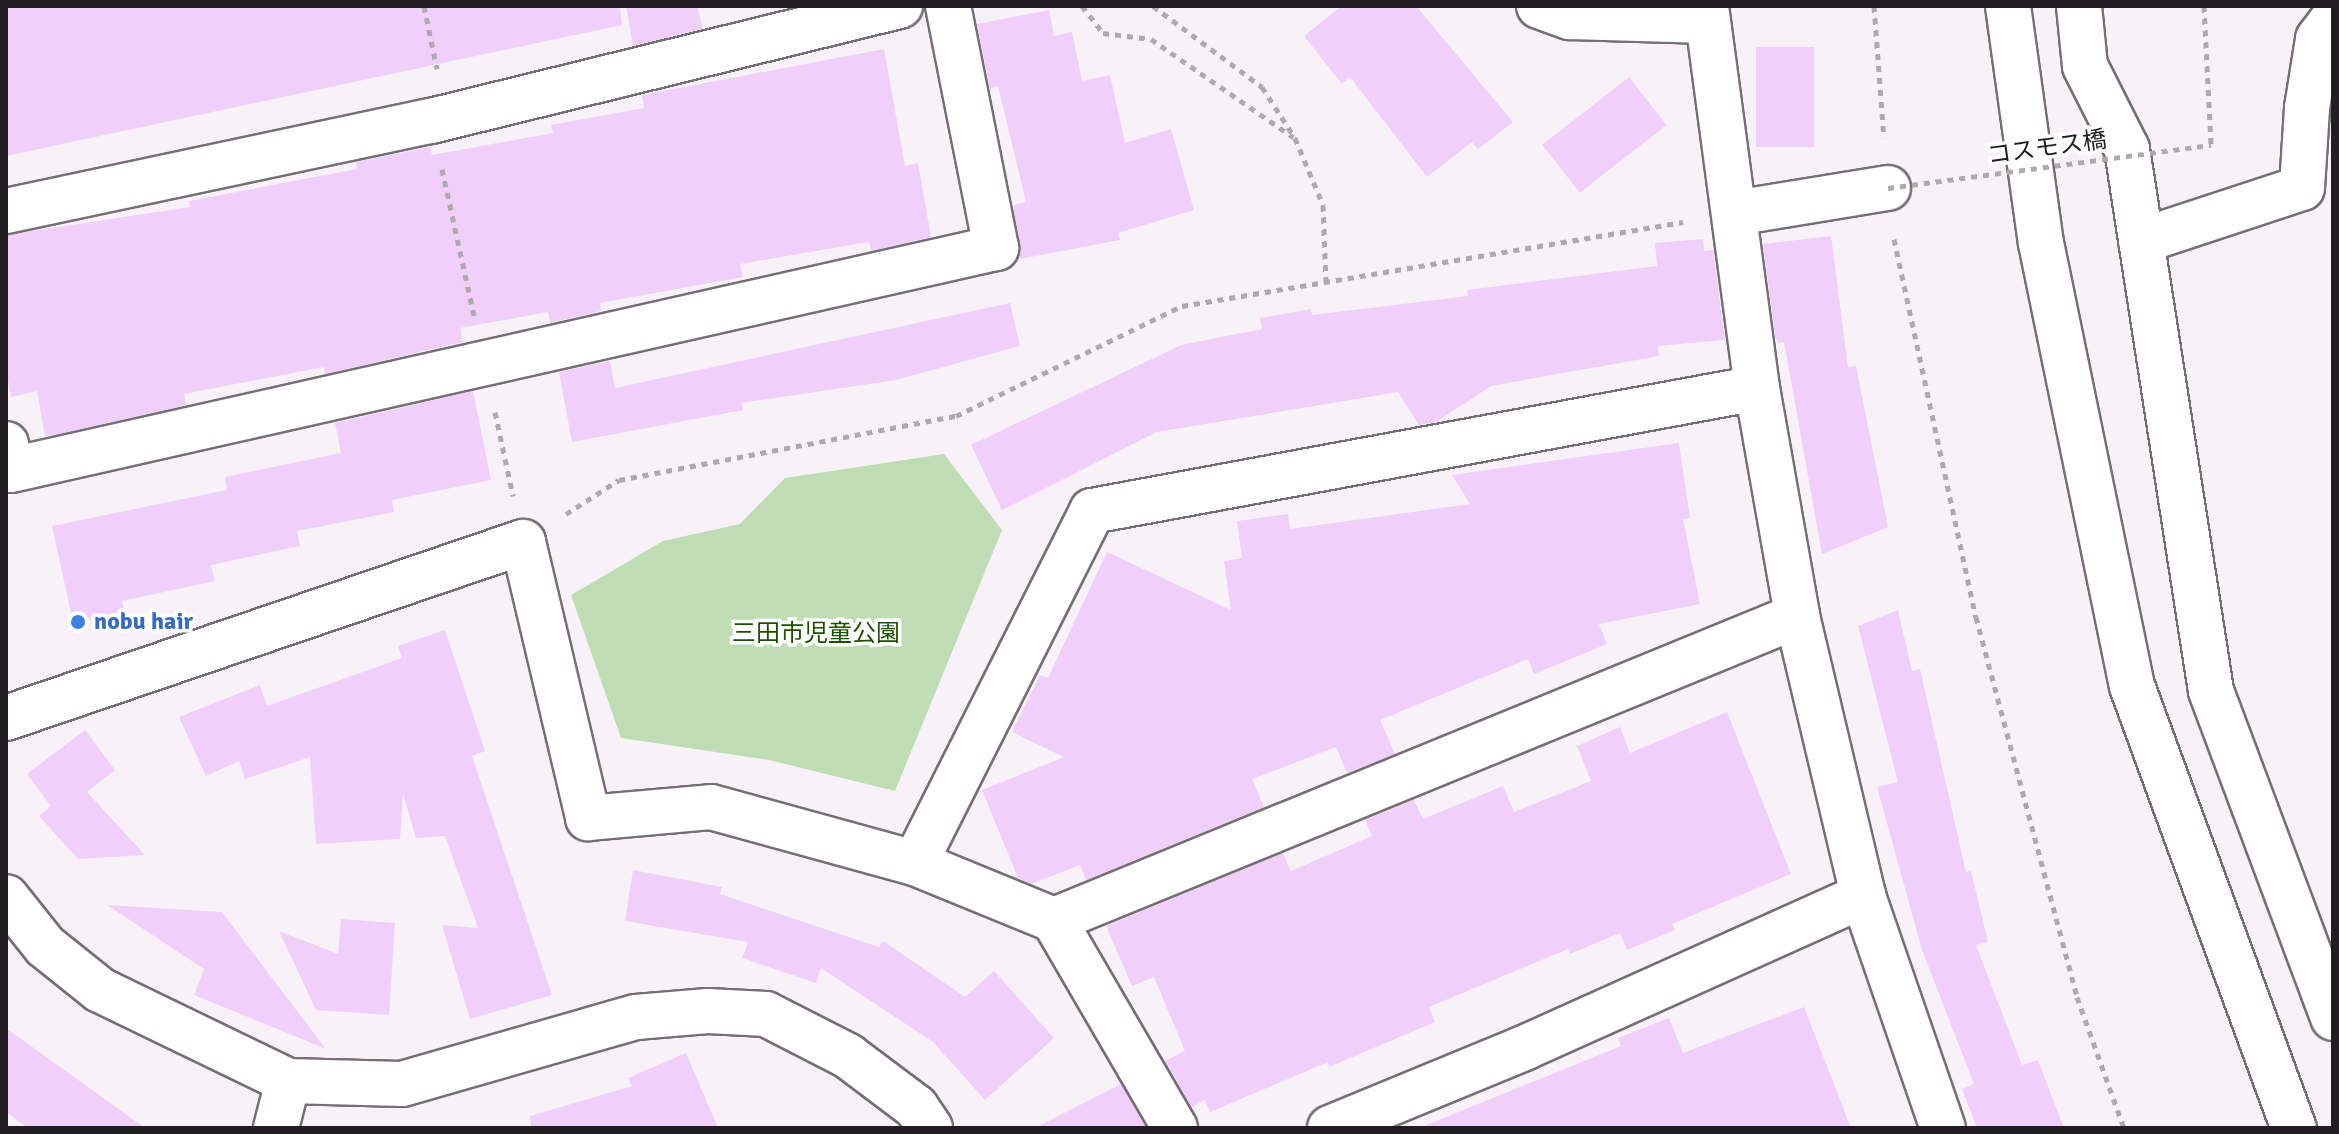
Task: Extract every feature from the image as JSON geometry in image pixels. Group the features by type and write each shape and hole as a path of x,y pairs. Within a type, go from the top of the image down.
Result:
{"street":[{"path":"6,211 439,119 900,6"},
{"path":"6,444 11,470 996,248 948,6"},
{"path":"1539,6 1570,17 1707,14 1757,388 1797,616 1863,896 1943,1128"},
{"path":"2008,6 2041,243 2132,686 2294,1128"},
{"path":"2079,6 2085,66 2127,149 2211,691 2333,1018"},
{"path":"2141,241 2302,188 2318,39 2333,19"},
{"path":"1735,213 1888,188"},
{"path":"915,863 1092,511 1757,388"},
{"path":"6,718 523,542 588,818 711,807 915,863 1054,920 1175,1128"},
{"path":"1054,920 1797,616"},
{"path":"1330,1128 1524,1048 1863,896"},
{"path":"6,897 45,946 100,990 288,1081 402,1084 636,1017 708,1011 766,1014 848,1056 916,1107 930,1128"},
{"path":"276,1128 288,1081"}],"path":[{"path":"424,6 439,119 484,361 523,542 619,480 956,416 1182,306 1735,213"},
{"path":"1082,6 1103,33 1151,39 1295,138"},
{"path":"1153,6 1262,87 1295,138 1323,205 1326,283"},
{"path":"1874,6 1884,142"},
{"name":"コスモス橋","path":"1888,188 2211,145 2204,6"},
{"path":"1893,233 1976,617 2077,997 2124,1128"}],"green space":[{"name":"三田市児童公園","path":"944,454 1002,530 895,791 769,760 621,738 571,595 663,541 740,524 785,478"}],"building":[{"path":"6,6 620,6 622,25 6,156"},
{"path":"626,6 697,6 703,29 633,46"},
{"path":"1342,6 1416,6 1513,122 1478,149 1472,142 1427,177 1350,77 1342,84 1304,36"},
{"path":"1049,10 1054,36 1072,32 1082,81 1110,75 1125,143 1171,129 1194,210 1118,233 1120,240 1020,259 1013,205 1026,202 998,86 990,88 977,24"},
{"path":"1756,47 1814,47 1814,147 1756,147"},
{"path":"884,49 905,166 918,163 931,237 871,251 869,242 740,264 743,277 600,303 601,311 550,323 548,312 460,328 463,342 325,374 324,367 184,394 186,405 59,434 45,436 37,391 11,397 6,370 6,235 190,207 189,201 357,169 356,162 430,147 432,155 553,133 551,125 644,108 642,95"},
{"path":"1629,77 1667,125 1580,193 1542,145"},
{"path":"1831,236 1848,367 1856,366 1888,527 1822,554 1784,342 1778,343 1775,336 1763,244"},
{"path":"1703,239 1704,251 1713,250 1725,340 1658,346 1659,356 1491,386 1436,422 1419,425 1398,392 1157,432 1002,510 971,445 1181,345 1262,329 1260,318 1311,309 1312,315 1468,296 1467,290 1657,266 1655,243"},
{"path":"1010,303 1020,346 896,380 741,403 743,410 572,442 559,372 610,361 615,388"},
{"path":"473,391 491,480 392,500 394,512 297,531 300,546 211,565 215,581 122,601 124,611 73,622 52,526 227,490 225,477 341,453 335,423"},
{"path":"1679,443 1690,518 1683,519 1700,604 1599,624 1607,644 1534,674 1528,659 1380,720 1395,754 1347,773 1336,747 1252,779 1264,807 1086,880 1080,865 1031,884 1018,878 982,790 1064,757 1012,732 1040,675 1048,678 1107,552 1231,610 1224,561 1242,558 1237,521 1288,514 1290,529 1470,504 1452,475"},
{"path":"1898,610 1912,671 1920,669 1966,872 1971,871 1988,942 1976,945 2022,1065 2038,1060 2064,1128 1977,1128 1962,1089 1974,1084 1922,950 1877,787 1898,782 1858,626"},
{"path":"445,630 485,751 472,756 552,995 470,1019 442,925 478,928 445,836 416,838 403,794 400,839 316,844 310,757 245,779 239,761 206,776 179,717 260,685 267,706 402,658 398,646"},
{"path":"1727,712 1791,874 1672,924 1675,930 1627,950 1620,933 1570,954 1568,949 1429,1007 1435,1022 1329,1067 1328,1062 1210,1112 1205,1100 1192,1107 1165,1061 1185,1051 1154,977 1132,986 1106,926 1283,853 1291,871 1372,836 1365,820 1414,800 1423,819 1503,786 1514,812 1591,781 1577,746 1620,727 1630,753"},
{"path":"85,730 115,770 87,792 145,855 78,859 39,816 51,806 27,774"},
{"path":"633,870 722,887 720,894 879,947 883,941 965,997 994,971 1054,1038 985,1100 933,1042 821,968 816,983 742,958 748,942 625,921"},
{"path":"107,905 222,912 326,1049 194,995 204,969"},
{"path":"341,919 395,923 389,1015 316,1010 279,931 338,954"},
{"path":"1804,1007 1851,1128 1419,1128 1621,1046 1618,1038 1669,1018 1683,1053"},
{"path":"6,1028 145,1128 28,1128 6,1112"},
{"path":"686,1053 718,1128 531,1128 530,1116 632,1086 628,1078"},
{"path":"1121,1084 1146,1128 1035,1128"}],"place":[{"name":"nobu hair","path":"78,622"}]}
